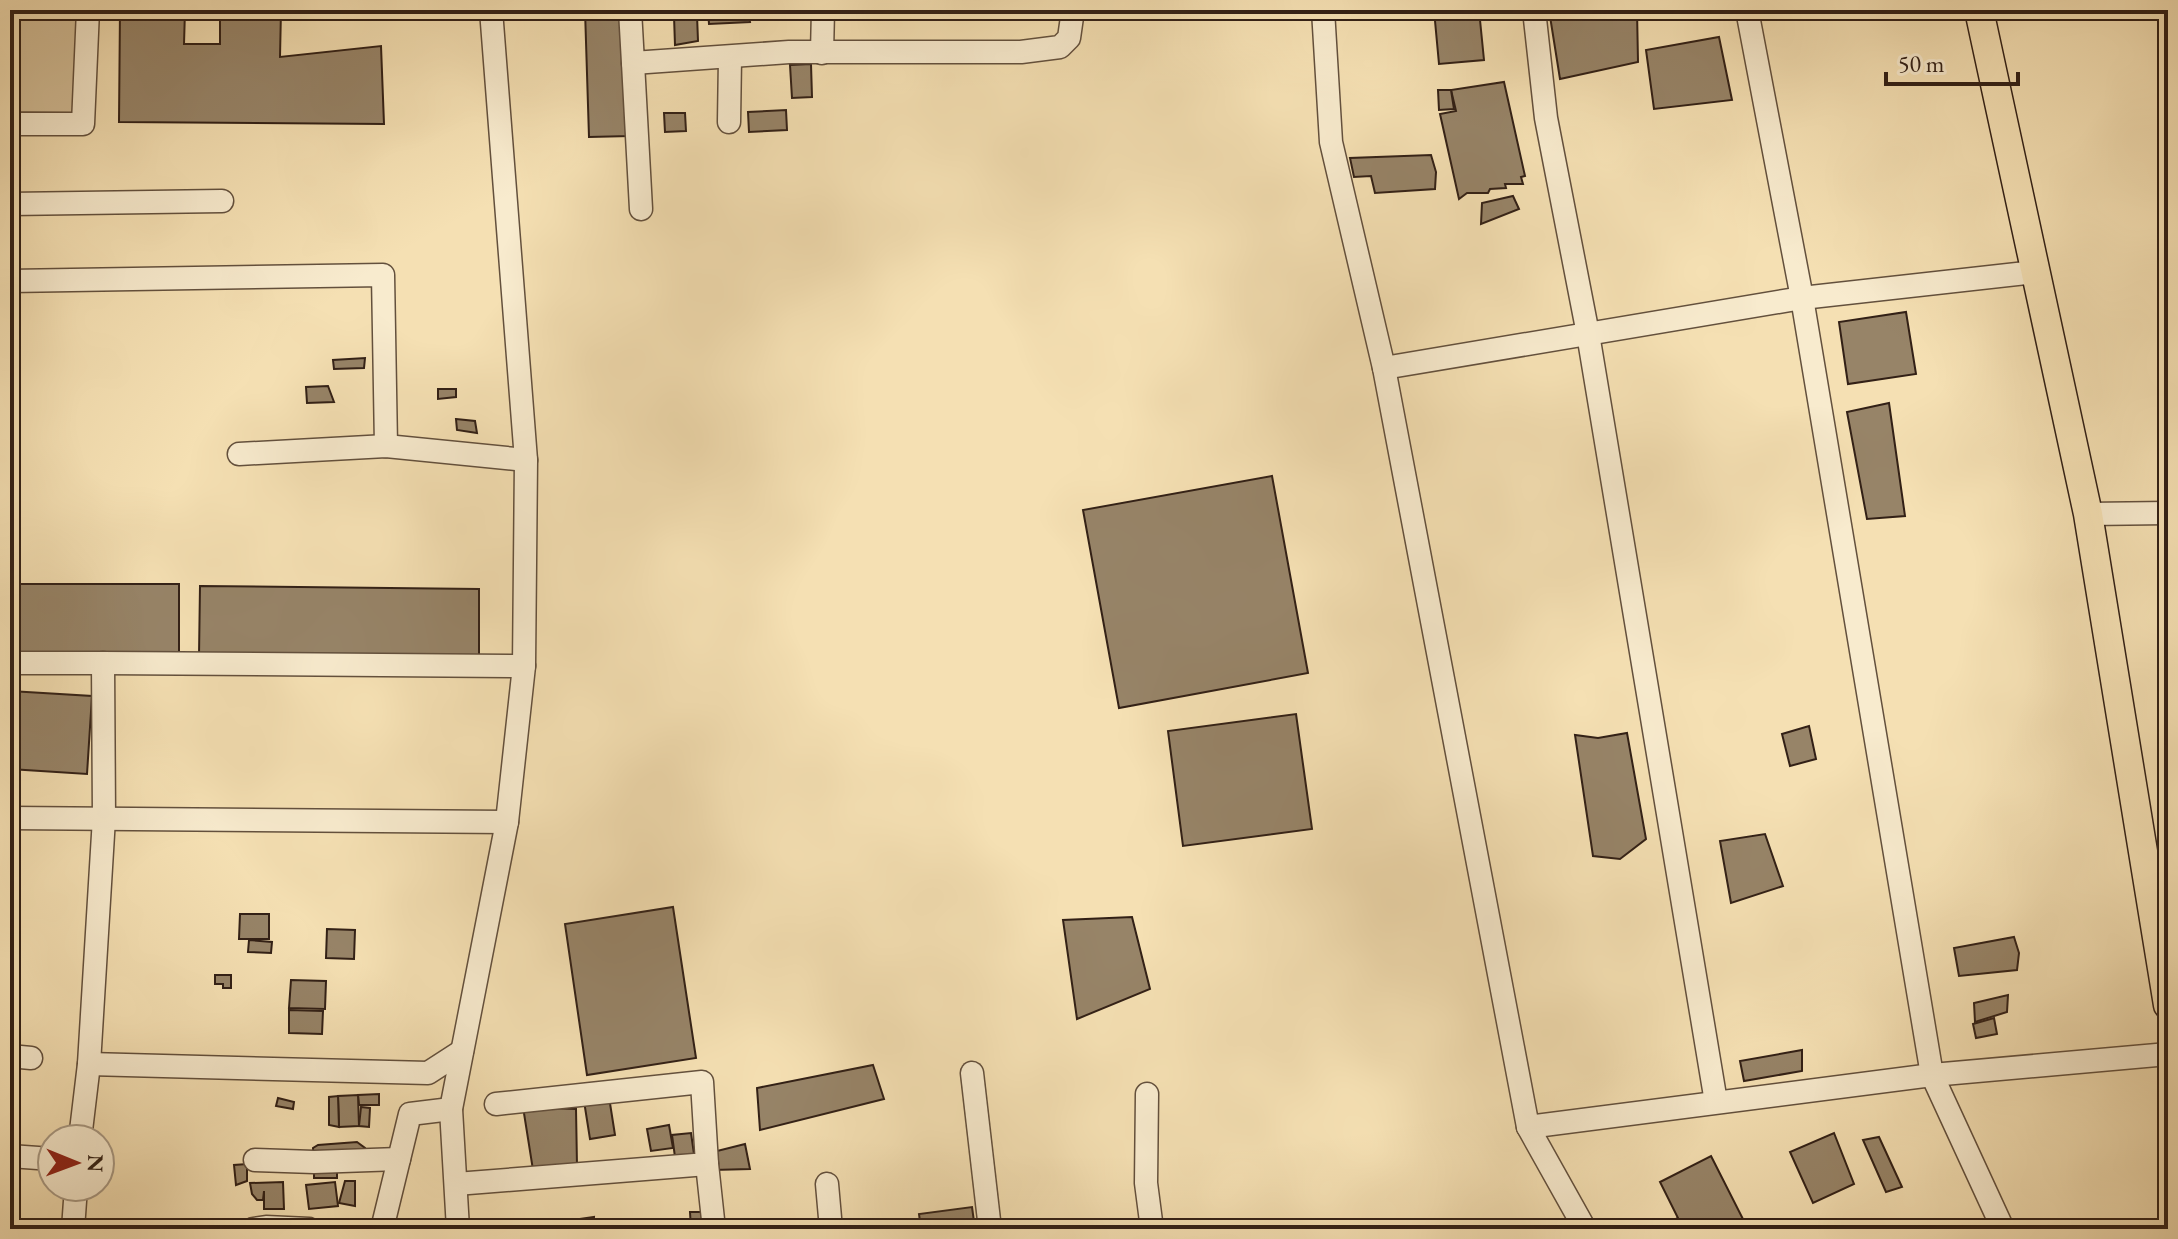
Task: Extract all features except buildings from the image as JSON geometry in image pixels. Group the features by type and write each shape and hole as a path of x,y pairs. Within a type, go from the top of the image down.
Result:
{"main road":[{"path":"1979,10 2088,514 2168,1005"}],"street":[{"path":"10,124 83,124 88,10"},
{"path":"458,1229 451,1109 507,822 524,666 526,460 491,10"},
{"path":"630,10 641,209"},
{"path":"822,53 823,10"},
{"path":"633,63 789,52 1021,52 1060,47 1069,38 1073,10"},
{"path":"1323,10 1331,142 1384,368 1528,1127 1585,1229"},
{"path":"1534,10 1546,118 1588,334 1716,1102"},
{"path":"1747,10 1802,298 1932,1075 2003,1229"},
{"path":"729,122 730,58"},
{"path":"10,204 222,201"},
{"path":"1384,368 1802,298 2035,272"},
{"path":"10,281 383,275 386,446"},
{"path":"239,454 386,446 526,460"},
{"path":"2088,514 2168,513"},
{"path":"10,663 524,666"},
{"path":"82,1123 89,1064 104,818 103,663"},
{"path":"10,818 507,822"},
{"path":"382,1229 410,1114 428,1073 462,1051"},
{"path":"1528,1127 1932,1075 2168,1054"},
{"path":"89,1064 428,1073"},
{"path":"972,1073 990,1229"},
{"path":"496,1104 702,1082 714,1229"},
{"path":"1147,1094 1146,1183 1152,1229"},
{"path":"410,1114 451,1109"},
{"path":"10,1156 36,1158"},
{"path":"255,1160 314,1162 399,1159"},
{"path":"456,1184 707,1164"},
{"path":"827,1184 831,1229"},
{"path":"73,1229 75,1203"},
{"path":"253,1229 309,1229"}],"shaded area":[{"path":"10,10 83,10 78,113 10,112"}]}
